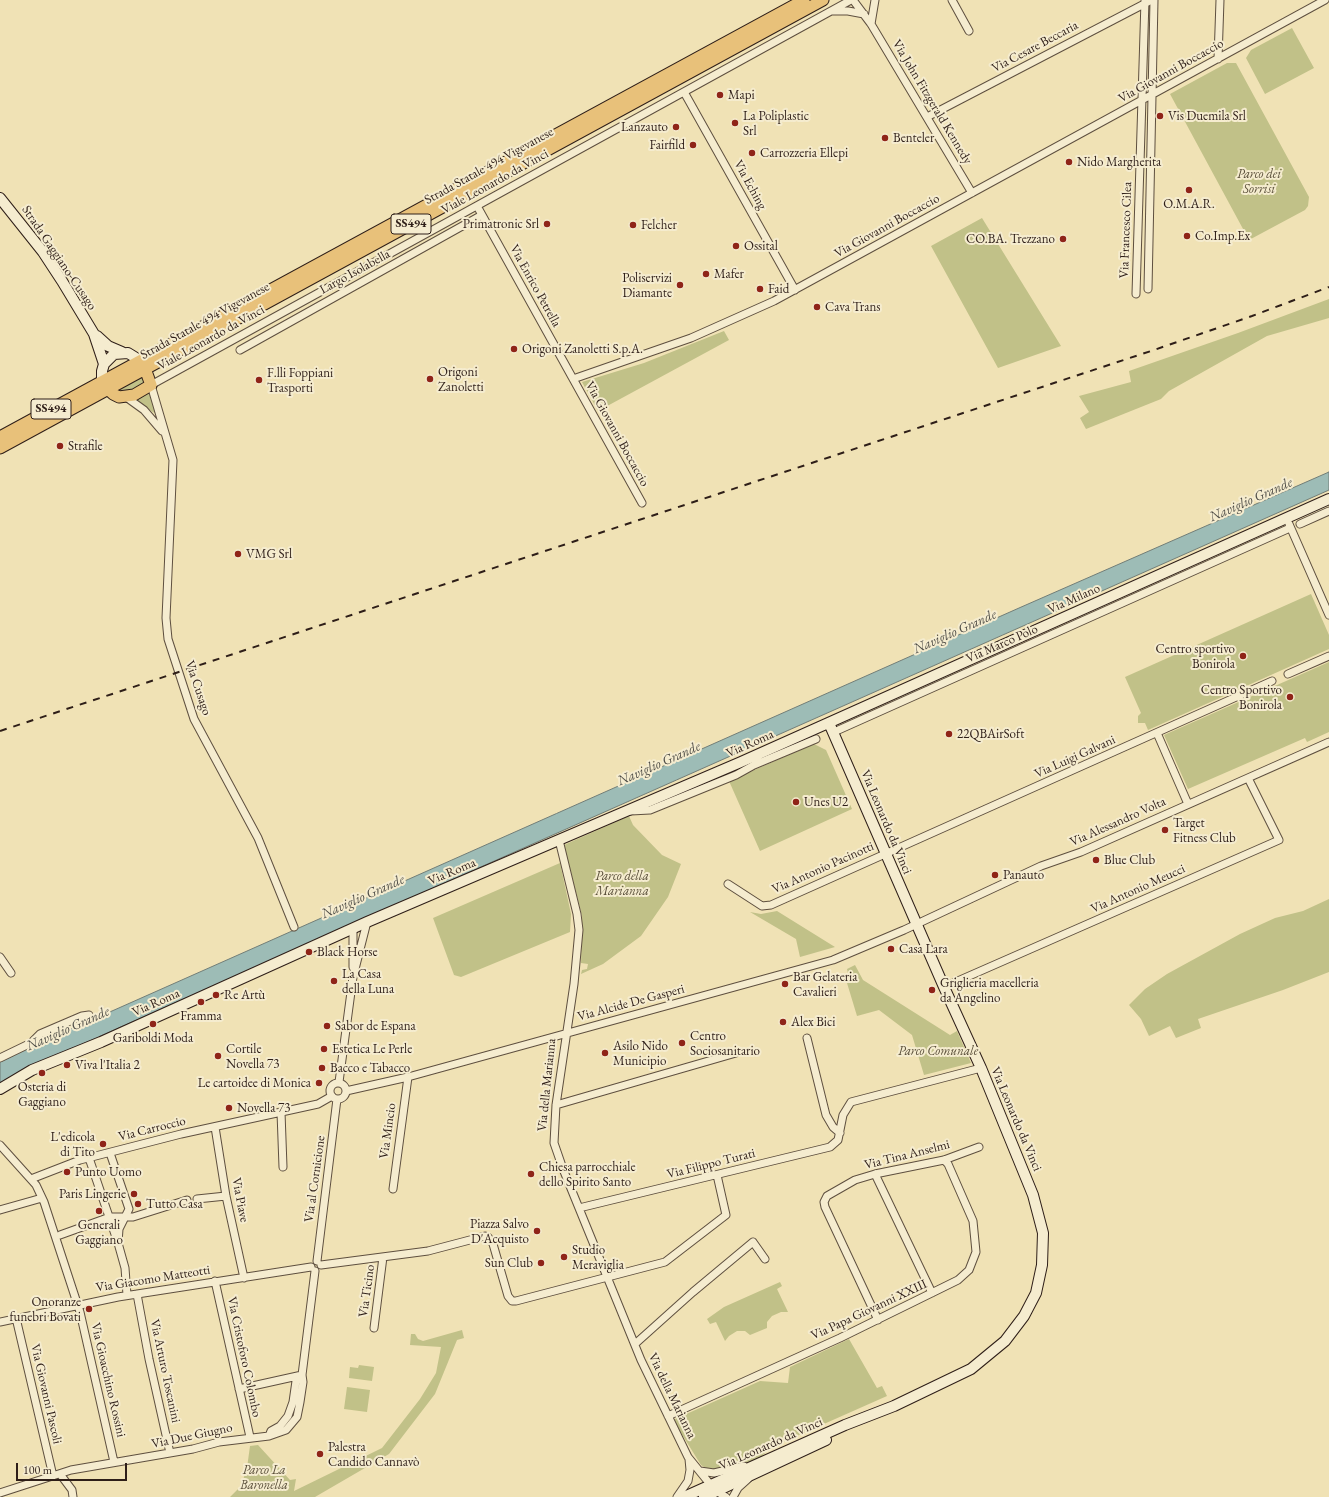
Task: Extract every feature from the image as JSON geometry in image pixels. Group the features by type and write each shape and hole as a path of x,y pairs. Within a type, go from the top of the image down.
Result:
{"main road":[{"name":"Strada Statale 494 Vigevanese","path":"0,448 105,386 804,0"},
{"name":"Strada Statale 494 Vigevanese","path":"143,365 823,0"},
{"name":"Strada Gaggiano-Cusago","path":"0,198 43,252 94,334 104,364"},
{"name":"Strada Gaggiano-Cusago","path":"94,334 108,346 135,356 143,365"},
{"path":"122,352 111,357 104,364 102,371 105,386 119,397 134,395 151,385 143,365"},
{"name":"Strada Statale 494 Vigevanese","path":"0,437 105,386"},
{"name":"Via Milano","path":"831,728 1329,499"},
{"name":"Via Roma","path":"0,1089 32,1070 101,1042 367,922 759,754 831,728"},
{"name":"Via Leonardo da Vinci","path":"704,1497 764,1461 845,1425 870,1416 971,1369 1005,1341 1024,1316 1036,1293 1042,1266 1043,1233 1035,1202 981,1068 831,728"},
{"name":"Via Leonardo da Vinci","path":"684,1497 714,1491 758,1473 847,1430 870,1416"}],"street":[{"name":"Viale Leonardo da Vinci","path":"151,385 852,0"},
{"name":"Via John Fitzgerald Kennedy","path":"852,0 871,24 972,193"},
{"path":"871,24 875,0"},
{"path":"952,0 969,31"},
{"path":"1218,59 1220,0"},
{"name":"Via Giovanni Boccaccio","path":"642,504 573,379 691,338 774,301 1218,59 1313,3 1325,0"},
{"name":"Via Cesare Beccaria","path":"927,117 1145,1 1154,1"},
{"name":"Via Francesco Cilea","path":"1136,294 1145,1"},
{"name":"Via Francesco Cilea","path":"1148,289 1154,1"},
{"path":"830,12 848,11 864,14"},
{"name":"Via Eching","path":"684,92 795,290"},
{"name":"Via Enrico Petrella","path":"477,206 573,379"},
{"name":"Largo Isolabella","path":"240,350 482,215"},
{"name":"Via Cusago","path":"151,385 172,460 166,618 168,639 194,719 258,838 294,927"},
{"name":"Via Cusago","path":"126,397 144,410 157,424 166,438"},
{"path":"1300,524 1329,511"},
{"path":"1286,518 1329,615"},
{"name":"Via Marco Polo","path":"831,728 1290,528"},
{"path":"1288,674 1329,656"},
{"name":"Via Luigi Galvani","path":"886,853 1272,681"},
{"path":"1157,733 1188,804"},
{"path":"626,811 650,810 736,775 754,765 816,739"},
{"name":"Via Alessandro Volta","path":"917,924 1041,866 1082,852 1329,742"},
{"path":"754,765 759,754"},
{"name":"Via Antonio Meucci","path":"944,987 1279,840 1248,778"},
{"name":"Via della Marianna","path":"558,840 578,922 574,977 556,1105 554,1143 635,1344 668,1416 688,1457 714,1491 726,1497"},
{"name":"Via Antonio Pacinotti","path":"728,884 762,906 770,905 886,853"},
{"path":"339,1082 353,977 367,922"},
{"name":"Via Alcide De Gasperi","path":"346,1091 408,1078 833,960 917,924"},
{"path":"353,929 353,977"},
{"path":"0,957 11,973"},
{"path":"0,1058 31,1043 47,1028 89,1015"},
{"path":"807,1038 826,1115 833,1127 840,1133"},
{"path":"556,1105 736,1053"},
{"name":"Via Filippo Turati","path":"579,1208 830,1147 838,1140 843,1115 851,1102 981,1068"},
{"name":"Via Mincio","path":"392,1189 408,1078"},
{"path":"339,1082 345,1086 346,1091 344,1097 335,1098 330,1091 331,1086 339,1082"},
{"name":"Via Carroccio","path":"31,1179 70,1163 147,1142 318,1104 335,1098"},
{"name":"Via al Cornicione","path":"319,1263 335,1098"},
{"path":"281,1112 283,1166"},
{"name":"Via Piave","path":"215,1127 226,1196 244,1278"},
{"name":"Via Gioacchino Rossini","path":"0,1145 36,1185 42,1198 78,1304 114,1462"},
{"name":"Via Tina Anselmi","path":"878,1320 824,1202 827,1196 856,1180 874,1174 944,1160 979,1147"},
{"path":"110,1153 129,1209 127,1216 119,1229 118,1243"},
{"path":"89,1158 110,1217 125,1268 127,1295"},
{"name":"Via Papa Giovanni XXIII","path":"668,1416 878,1320 958,1280 969,1270 976,1252 972,1221 948,1164 944,1160"},
{"path":"874,1174 932,1293"},
{"path":"250,1437 269,1436 286,1430 297,1417 303,1382 302,1375 313,1269 320,1270 319,1263 428,1251 481,1236 488,1237 493,1244 508,1296 512,1301 665,1262 724,1218 727,1213 717,1175"},
{"path":"197,1199 226,1196"},
{"path":"0,1210 42,1198"},
{"path":"60,1236 110,1217 133,1217 187,1200"},
{"name":"Via della Marianna","path":"635,1344 693,1292 753,1242 765,1259"},
{"name":"Via Ticino","path":"374,1328 383,1257"},
{"name":"Via Giacomo Matteotti","path":"0,1322 78,1304 127,1295 216,1281 313,1269"},
{"name":"Via Cristoforo Colombo","path":"216,1281 250,1437"},
{"name":"Via Arturo Toscanini","path":"137,1294 149,1359 170,1453"},
{"name":"Via Giovanni Pascoli","path":"16,1318 57,1475"},
{"path":"239,1389 302,1375"},
{"name":"Via Due Giugno","path":"0,1493 57,1475 114,1462 170,1453 250,1437"},
{"name":"Via della Marianna","path":"677,1497 686,1486 689,1476 688,1457"},
{"path":"698,1470 708,1473 718,1473 764,1461"},
{"path":"733,1497 743,1483 758,1473"},
{"path":"57,1475 72,1490 73,1497"}],"green space":[{"path":"1292,28 1314,68 1265,94 1246,58 1251,50"},
{"name":"Parco dei Sorrisi","path":"1227,63 1236,63 1309,197 1308,206 1305,210 1249,240 1170,94"},
{"path":"982,218 1061,346 998,368 931,246"},
{"path":"1329,299 1329,318 1267,336 1169,391 1161,399 1086,429 1080,418 1089,412 1079,396 1131,382 1129,371"},
{"path":"724,331 729,340 598,411 582,382 644,363"},
{"path":"143,376 146,382 128,392 116,391"},
{"path":"151,391 156,414 136,401 136,399"},
{"name":"Centro sportivo Bonirola","path":"1311,594 1329,635 1329,649 1148,730 1145,723 1138,723 1138,716 1141,713 1125,677"},
{"name":"Centro Sportivo Bonirola","path":"1329,662 1329,732 1307,742 1305,738 1188,789 1164,735"},
{"path":"814,744 826,750 852,809 760,851 729,781"},
{"name":"Parco della Marianna","path":"629,816 633,825 662,855 681,864 668,897 641,936 603,964 581,974 582,970 587,969 588,964 581,963 582,916 564,845"},
{"path":"560,863 571,914 570,932 461,977 454,975 433,918"},
{"path":"1329,899 1329,972 1283,990 1198,1019 1201,1028 1176,1038 1170,1026 1149,1036 1141,1019 1129,1005 1145,989 1167,974 1240,934 1275,918 1303,911"},
{"path":"777,911 835,947 800,957 796,939 750,912 761,914"},
{"name":"Parco Comunale","path":"855,965 863,980 950,1035 957,1031 971,1063 924,1075 912,1035 879,1010 857,1016 847,983 850,982 847,969"},
{"path":"780,1282 782,1286 777,1289 788,1312 781,1312 772,1316 767,1322 767,1328 750,1335 745,1331 737,1331 729,1336 725,1341 716,1322 710,1324 707,1319 724,1307"},
{"name":"Parco La Baronella","path":"462,1330 464,1338 457,1340 435,1394 389,1454 315,1497 230,1497 241,1486 247,1468 250,1446 258,1445 290,1480 296,1479 294,1491 382,1448 420,1399 436,1373 441,1347 410,1345 411,1334 415,1334 418,1339 423,1341"},
{"path":"849,1339 877,1388 882,1386 887,1396 772,1447 756,1461 722,1470 709,1470 701,1465 673,1420 760,1381 788,1383 790,1367"},
{"path":"359,1365 374,1367 372,1381 349,1378 350,1367 358,1368"},
{"path":"347,1387 370,1390 367,1412 344,1409"}],"water":[{"path":"1329,472 1329,490 24,1070 0,1085 0,1060 6,1056 94,1019"}],"railway":[{"path":"0,731 1154,350 1252,316 1329,287"}],"place":[{"name":"Mapi","path":"720,95"},
{"name":"Vis Duemila Srl","path":"1160,116"},
{"name":"La Poliplastic Srl","path":"735,123"},
{"name":"Lanzauto","path":"676,127"},
{"name":"Benteler","path":"885,138"},
{"name":"Fairfild","path":"693,145"},
{"name":"Carrozzeria Ellepi","path":"752,153"},
{"name":"Nido Margherita","path":"1069,162"},
{"name":"O.M.A.R.","path":"1189,190"},
{"name":"Primatronic Srl","path":"547,224"},
{"name":"Felcher","path":"633,225"},
{"name":"Co.Imp.Ex","path":"1187,236"},
{"name":"CO.BA. Trezzano","path":"1063,239"},
{"name":"Ossital","path":"736,246"},
{"name":"Mafer","path":"706,274"},
{"name":"Poliservizi Diamante","path":"680,285"},
{"name":"Faid","path":"760,289"},
{"name":"Cava Trans","path":"817,307"},
{"name":"Origoni Zanoletti S.p.A.","path":"514,349"},
{"name":"Origoni Zanoletti","path":"430,379"},
{"name":"F.lli Foppiani Trasporti","path":"259,380"},
{"name":"Strafile","path":"60,446"},
{"name":"VMG Srl","path":"238,554"},
{"name":"Centro sportivo Bonirola","path":"1243,656"},
{"name":"Centro Sportivo Bonirola","path":"1290,697"},
{"name":"22QBAirSoft","path":"949,734"},
{"name":"Unes U2","path":"796,802"},
{"name":"Target Fitness Club","path":"1165,830"},
{"name":"Blue Club","path":"1096,860"},
{"name":"Panauto","path":"995,875"},
{"name":"Casa Lara","path":"891,949"},
{"name":"Black Horse","path":"309,952"},
{"name":"La Casa della Luna","path":"334,981"},
{"name":"Bar Gelateria Cavalieri","path":"785,984"},
{"name":"Griglieria macelleria da Angelino","path":"932,990"},
{"name":"Re Artù","path":"216,995"},
{"name":"Framma","path":"201,1002"},
{"name":"Alex Bici","path":"783,1022"},
{"name":"Gariboldi Moda","path":"153,1024"},
{"name":"Sabor de Espana","path":"327,1026"},
{"name":"Centro Sociosanitario","path":"682,1043"},
{"name":"Estetica Le Perle","path":"324,1049"},
{"name":"Asilo Nido Municipio","path":"605,1053"},
{"name":"Cortile Novella 73","path":"218,1056"},
{"name":"Viva l'Italia 2","path":"67,1065"},
{"name":"Bacco e Tabacco","path":"322,1068"},
{"name":"Osteria di Gaggiano","path":"42,1073"},
{"name":"Le cartoidee di Monica","path":"319,1083"},
{"name":"Novella 73","path":"229,1108"},
{"name":"L'edicola di Tito","path":"103,1144"},
{"name":"Punto Uomo","path":"67,1172"},
{"name":"Chiesa parrocchiale dello Spirito Santo","path":"531,1174"},
{"name":"Paris Lingerie","path":"134,1194"},
{"name":"Tutto Casa","path":"138,1204"},
{"name":"Generali Gaggiano","path":"99,1211"},
{"name":"Piazza Salvo D'Acquisto","path":"537,1231"},
{"name":"Studio Meraviglia","path":"564,1257"},
{"name":"Sun Club","path":"541,1263"},
{"name":"Onoranze funebri Bovati","path":"89,1309"},
{"name":"Palestra Candido Cannavò","path":"320,1454"}],"water label":[{"name":"Naviglio Grande","path":"1251,500"},
{"name":"Naviglio Grande","path":"955,632"},
{"name":"Naviglio Grande","path":"659,764"},
{"name":"Naviglio Grande","path":"363,897"},
{"name":"Naviglio Grande","path":"68,1029"}]}
